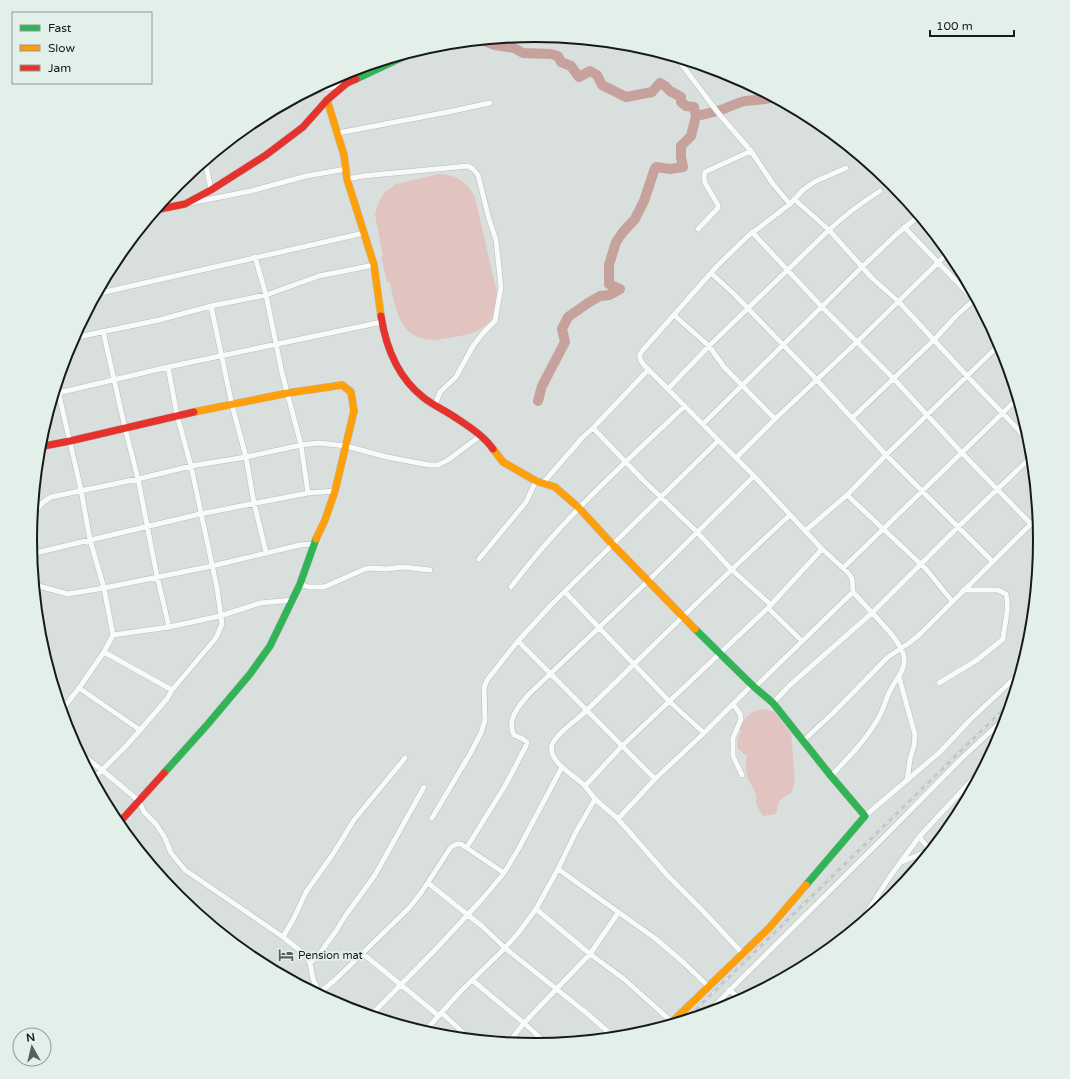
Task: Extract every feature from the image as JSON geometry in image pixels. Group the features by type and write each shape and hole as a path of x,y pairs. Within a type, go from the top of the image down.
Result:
{"street":[{"path":"681,63 719,114 751,150 773,184 790,204"},
{"path":"185,204 211,190 266,156 303,127 327,100 347,84 383,65"},
{"path":"323,89 347,84"},
{"path":"327,100 338,133 347,179 374,265 382,322 394,365 407,382 424,398 473,429 503,462 540,482 555,487 579,508 682,616 773,703 865,816"},
{"path":"338,133 490,103"},
{"path":"698,229 718,208 718,205 704,178 705,172 751,150"},
{"path":"206,166 211,190"},
{"path":"347,179 363,176 468,166 478,175 496,240 502,287 495,321 473,346 456,377 440,392 435,405"},
{"path":"831,776 863,741 876,722 892,687 905,665 901,648 894,637 853,592 853,582 851,576 822,549 754,476 648,370 640,358 640,354 711,273 752,232 790,204 814,182 846,168"},
{"path":"163,208 251,190 306,176 346,170"},
{"path":"668,389 709,346 829,230 863,202 880,191"},
{"path":"794,199 829,230 872,278 899,302 1021,432"},
{"path":"703,424 782,344 862,267 904,228 916,219"},
{"path":"904,228 938,264 967,291"},
{"path":"752,232 822,307 894,379 962,453 1031,524 919,635 888,657 832,714 803,740"},
{"path":"103,292 364,233"},
{"path":"255,257 266,295 282,373 300,445 308,493"},
{"path":"736,458 945,257"},
{"path":"81,336 159,320 211,306 266,295 319,276 374,265"},
{"path":"711,273 734,294 817,380 886,455 993,562"},
{"path":"852,418 935,340 955,317 972,301"},
{"path":"211,306 223,356 232,405 246,457 254,503 266,552"},
{"path":"674,315 709,346 724,367 775,419"},
{"path":"59,393 168,367 382,322"},
{"path":"104,331 124,428 138,479 157,576 169,627"},
{"path":"805,531 847,495 995,349"},
{"path":"97,775 127,746 167,699 172,690 216,638 222,624 217,588 200,514 191,466 177,415 168,367"},
{"path":"479,559 526,502 540,482 648,370"},
{"path":"46,445 70,441 177,415 288,393 342,385 351,392 354,411 335,491 325,520 313,544 300,584 270,646 250,674 207,725 123,819"},
{"path":"58,395 81,490 90,540 104,588 113,635 104,652 65,706"},
{"path":"843,568 1014,402"},
{"path":"511,587 529,562 579,508 625,461 685,406"},
{"path":"593,428 661,498 697,532 730,569 769,606 802,641"},
{"path":"38,505 51,497 81,490 138,479 191,466 246,457 300,445 320,444 346,446 387,457 429,465 438,465 448,460 480,436"},
{"path":"432,818 466,761 481,732 485,720 484,688 487,680 518,641 565,592 718,441"},
{"path":"773,703 795,680 872,613 920,564 1027,461"},
{"path":"467,847 505,786 526,746 527,742 514,735 512,732 513,717 520,705 528,695 648,581 754,476"},
{"path":"37,552 200,514 308,493 335,491"},
{"path":"847,495 920,564 952,601"},
{"path":"743,954 668,876 618,819 554,758 551,751 552,745 560,734 587,711 730,569 790,515"},
{"path":"39,586 68,594 212,566 300,545 313,544"},
{"path":"585,786 622,746 670,702 769,606 822,549"},
{"path":"300,584 308,587 324,587 365,569 372,568 386,569 403,567 430,570"},
{"path":"939,683 977,660 1003,639 1003,630 1007,617 1006,594 998,590 963,590"},
{"path":"565,592 670,702 704,734"},
{"path":"618,819 655,779 853,592"},
{"path":"113,635 169,627 220,616 260,603 293,600"},
{"path":"518,641 655,779"},
{"path":"104,652 172,690"},
{"path":"899,677 915,735 907,781"},
{"path":"678,1016 770,927 865,816 940,752 970,720 1013,680"},
{"path":"79,688 140,730"},
{"path":"733,704 740,714 741,719 733,738 733,756 742,775"},
{"path":"717,1003 879,843 961,759 997,726"},
{"path":"283,937 306,892 333,854 354,820 405,758"},
{"path":"87,759 139,802 144,812 156,824 165,838 171,853 186,870 283,937 307,956 317,987"},
{"path":"375,1011 468,915 504,873 519,848 562,766"},
{"path":"869,909 889,878 920,837 969,783"},
{"path":"310,962 320,953 375,875 424,787"},
{"path":"430,1026 459,993 505,948 536,909 576,832 596,799"},
{"path":"920,837 927,846"},
{"path":"324,990 409,908 428,883 451,847 461,844 504,873"},
{"path":"901,862 922,853"},
{"path":"558,869 656,939 708,986"},
{"path":"428,883 608,1032"},
{"path":"536,909 590,954 624,979 668,1020"},
{"path":"513,1037 524,1022 590,954 618,912"},
{"path":"362,953 400,985 461,1032"},
{"path":"472,980 524,1022 540,1038"},
{"path":"730,990 736,995"}],"shaded area":[{"path":"439,174 456,177 468,187 475,197 498,298 490,321 477,331 461,336 436,340 424,339 414,335 407,330 398,314 390,283 387,282 381,256 383,256 375,215 378,204 384,193 396,184"},
{"path":"762,709 773,711 791,733 795,779 792,792 779,801 776,814 763,816 756,804 755,792 746,774 747,756 738,749 737,742 741,732 739,728 743,721 751,713"}],"waterway":[{"path":"492,44 514,48 523,53 551,54 558,56 561,62 571,66 579,77 590,71 597,75 602,85 626,97 652,92 660,83 681,97 681,102 686,106 694,107 696,116"},
{"path":"538,401 542,386 565,342 562,329 568,317 600,296 609,295 620,289 609,284 609,265 616,242 635,219 644,201 656,167 670,169 683,167 681,146 691,136 696,116 721,110 745,101 766,99"}],"railway":[{"path":"694,1011 1003,710"}],"traffic: fast":[{"path":"356,79 389,63"},
{"path":"164,773 250,674 270,646 300,584 316,539"},
{"path":"695,629 752,685 773,703 865,816 806,885"}],"traffic: slow":[{"path":"327,100 344,155 347,179 374,265 381,316"},
{"path":"194,412 288,393 342,385 351,392 354,411 335,491 325,520 316,539"},
{"path":"493,449 503,462 536,481 555,487 579,508 695,629"},
{"path":"678,1017 770,927 806,885"}],"traffic: jam":[{"path":"163,208 185,204 211,190 266,155 303,127 327,100 347,83 356,79"},
{"path":"381,316 390,351 400,372 407,381 424,398 475,431 485,439 493,449"},
{"path":"46,446 194,412"},
{"path":"123,819 164,773"}],"place":[{"name":"Pension mat","path":"286,955"}]}
